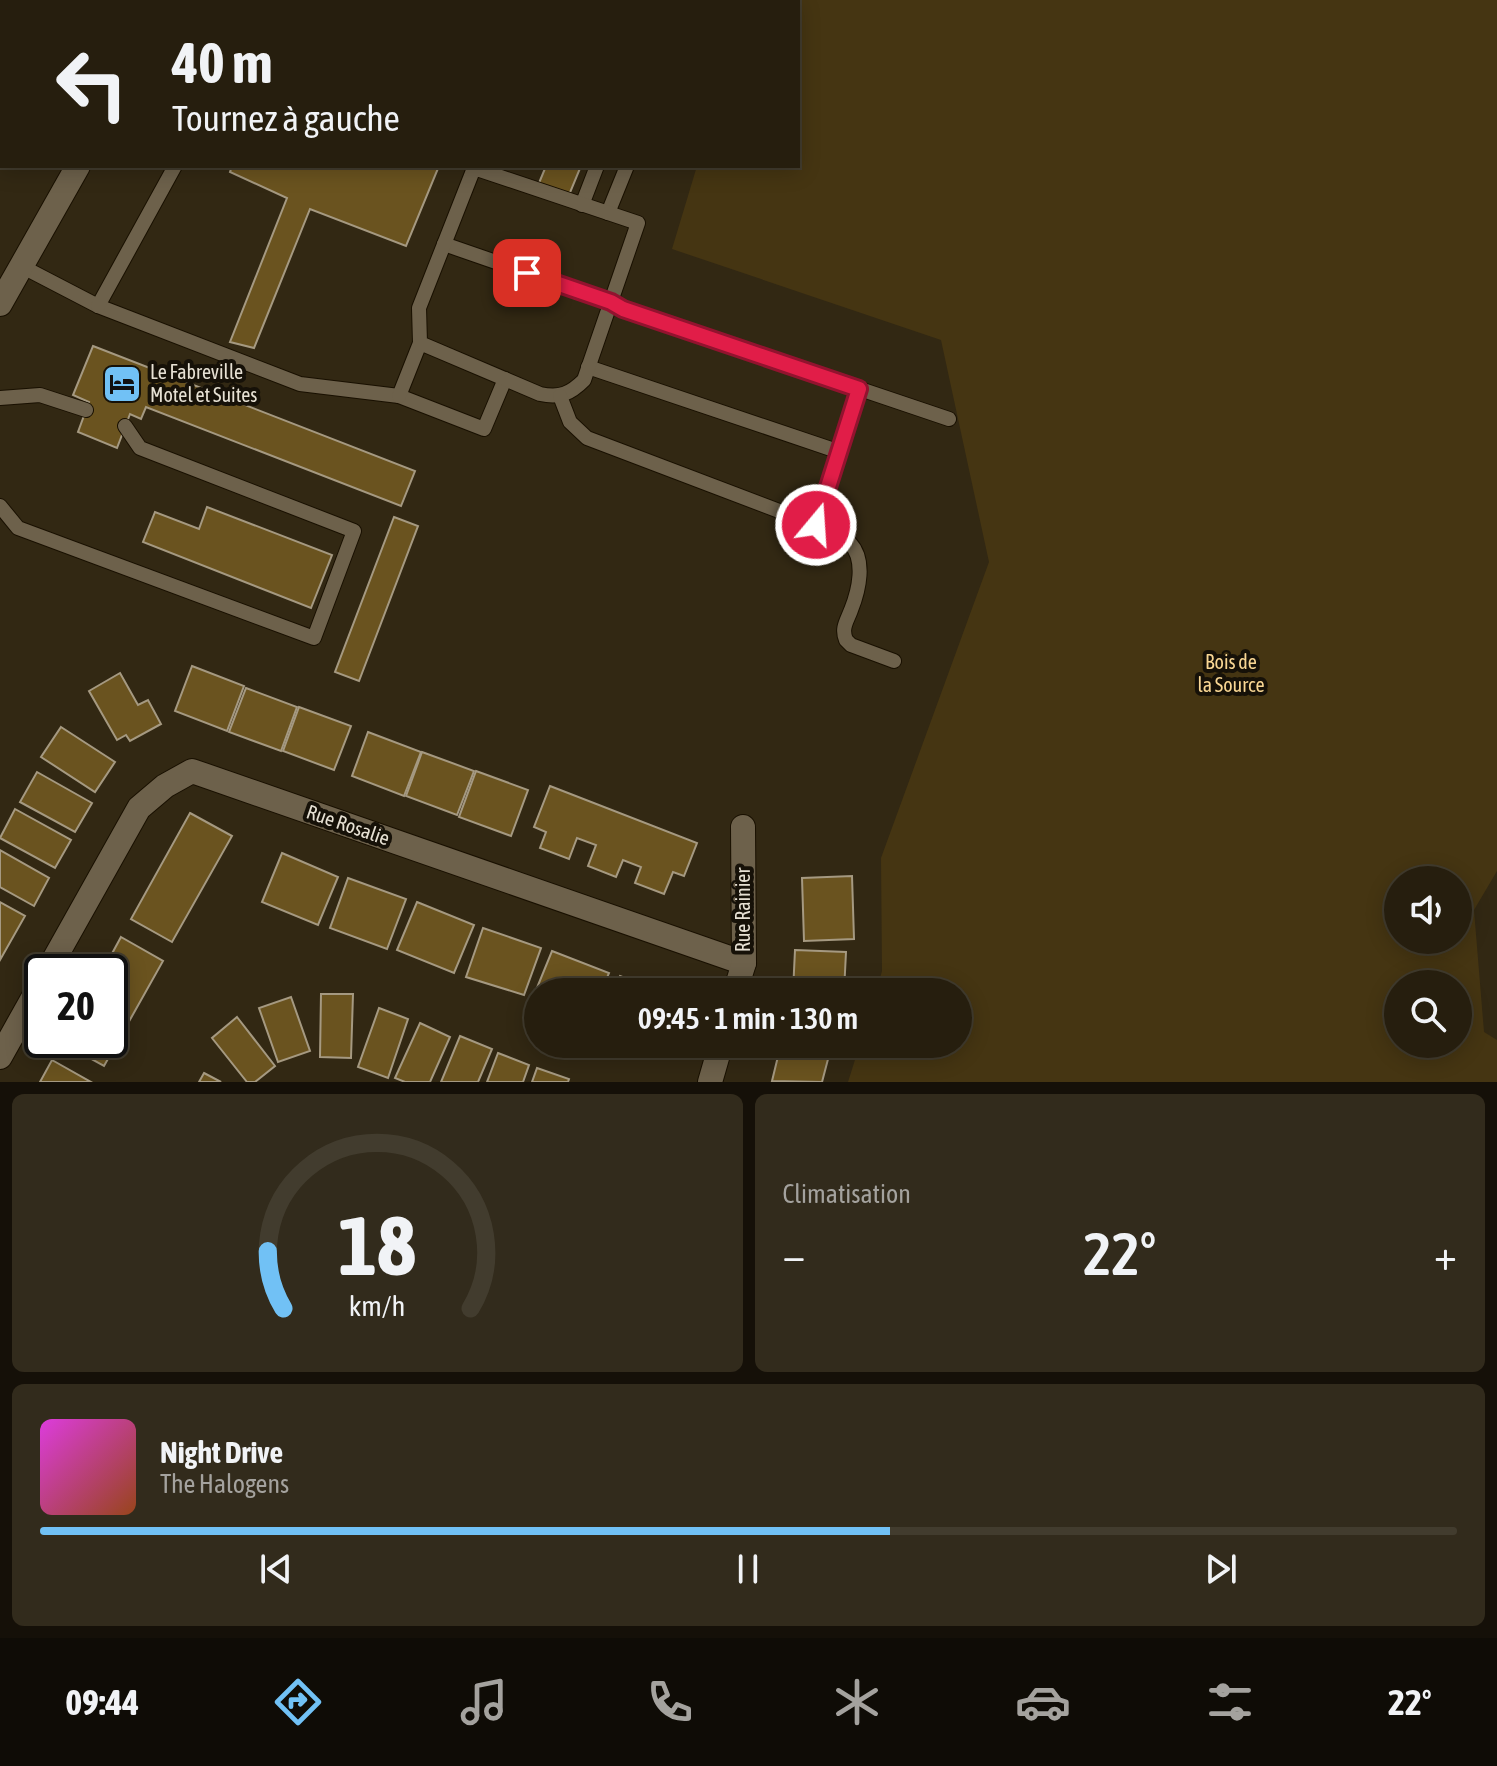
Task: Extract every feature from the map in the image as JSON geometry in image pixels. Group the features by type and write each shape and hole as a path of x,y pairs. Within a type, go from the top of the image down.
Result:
{"street":[{"path":"0,304 77,168"},
{"name":"Rue Rosalie","path":"57,954 139,808 165,786 192,771 744,963"},
{"name":"Rue Rainier","path":"739,978 744,963 743,827"},
{"path":"0,1057 24,1014"},
{"path":"710,1082 717,1058"}],"lane":[{"path":"98,306 174,168"},
{"path":"399,396 420,343 419,308 472,168"},
{"path":"420,343 540,394 560,396 578,386 588,367 638,223 475,168"},
{"path":"512,181 518,168"},
{"path":"582,205 596,168"},
{"path":"608,213 626,168"},
{"path":"444,244 611,302 623,309 949,419"},
{"path":"21,266 98,306 300,384 399,396 484,429 505,379"},
{"path":"588,367 840,452"},
{"path":"816,525 859,389"},
{"path":"0,398 40,395 86,410"},
{"path":"560,396 570,422 587,438 816,525 849,542 858,560 858,591 845,624 846,640 851,645 894,661"},
{"path":"0,506 18,528 314,638 354,531 140,448 125,426"}],"green space":[{"name":"Bois de la Source","path":"800,0 1497,0 1497,871 1474,910 1484,1032 1497,1040 1497,1082 848,1082 856,1058 972,1058 972,978 880,978 881,858 989,562 941,340 672,249 696,168 800,168"}],"building":[{"path":"231,168 438,168 406,246 310,209 254,348 230,342 287,198 230,172"},
{"path":"545,168 580,168 569,195 539,183"},
{"path":"93,346 415,471 401,506 146,407 141,419 130,414 117,448 78,432 89,402 73,395"},
{"path":"207,507 332,555 311,608 143,542 155,512 199,529"},
{"path":"394,517 418,526 359,681 335,672"},
{"path":"192,666 244,686 227,731 175,711"},
{"path":"120,673 138,705 148,700 161,724 130,741 126,735 117,740 89,691"},
{"path":"246,688 297,707 281,751 229,732"},
{"path":"299,707 351,726 334,770 283,751"},
{"path":"61,727 115,762 95,792 41,757"},
{"path":"368,732 421,752 404,796 352,776"},
{"path":"422,752 474,771 457,815 406,796"},
{"path":"476,771 528,790 511,836 459,817"},
{"path":"37,772 92,803 75,832 20,802"},
{"path":"550,786 697,843 684,876 673,872 664,894 635,883 641,867 623,860 616,877 588,866 596,845 577,838 569,859 540,848 546,832 534,827"},
{"path":"15,809 71,840 55,868 0,838"},
{"path":"190,813 232,836 172,942 131,919"},
{"path":"0,850 49,878 34,906 0,887"},
{"path":"282,853 338,877 318,925 262,902"},
{"path":"852,876 854,939 804,941 802,878"},
{"path":"348,878 406,899 387,949 330,928"},
{"path":"0,902 25,916 0,960"},
{"path":"417,902 474,925 454,973 397,950"},
{"path":"483,928 541,948 530,978 524,978 524,995 466,977"},
{"path":"121,937 163,961 128,1023 128,954 112,954"},
{"path":"795,950 846,952 845,978 794,978"},
{"path":"552,951 609,973 607,978 541,978"},
{"path":"321,994 353,994 351,1058 320,1057"},
{"path":"291,997 310,1051 278,1062 259,1008"},
{"path":"379,1008 408,1019 388,1078 358,1067"},
{"path":"237,1017 275,1066 255,1082 247,1082 212,1038"},
{"path":"420,1023 450,1037 430,1082 405,1082 395,1078"},
{"path":"460,1036 492,1049 478,1082 441,1082"},
{"path":"498,1053 529,1065 523,1082 487,1082"},
{"path":"89,1058 108,1058 104,1066"},
{"path":"778,1058 828,1058 822,1082 772,1081"},
{"path":"52,1060 91,1082 40,1082"},
{"path":"537,1068 569,1079 568,1082 532,1082"},
{"path":"204,1073 221,1082 199,1082"}],"place":[{"name":"Le Fabreville Motel et Suites","path":"122,384"}],"route":[{"path":"527,273 859,389 816,525"}]}
